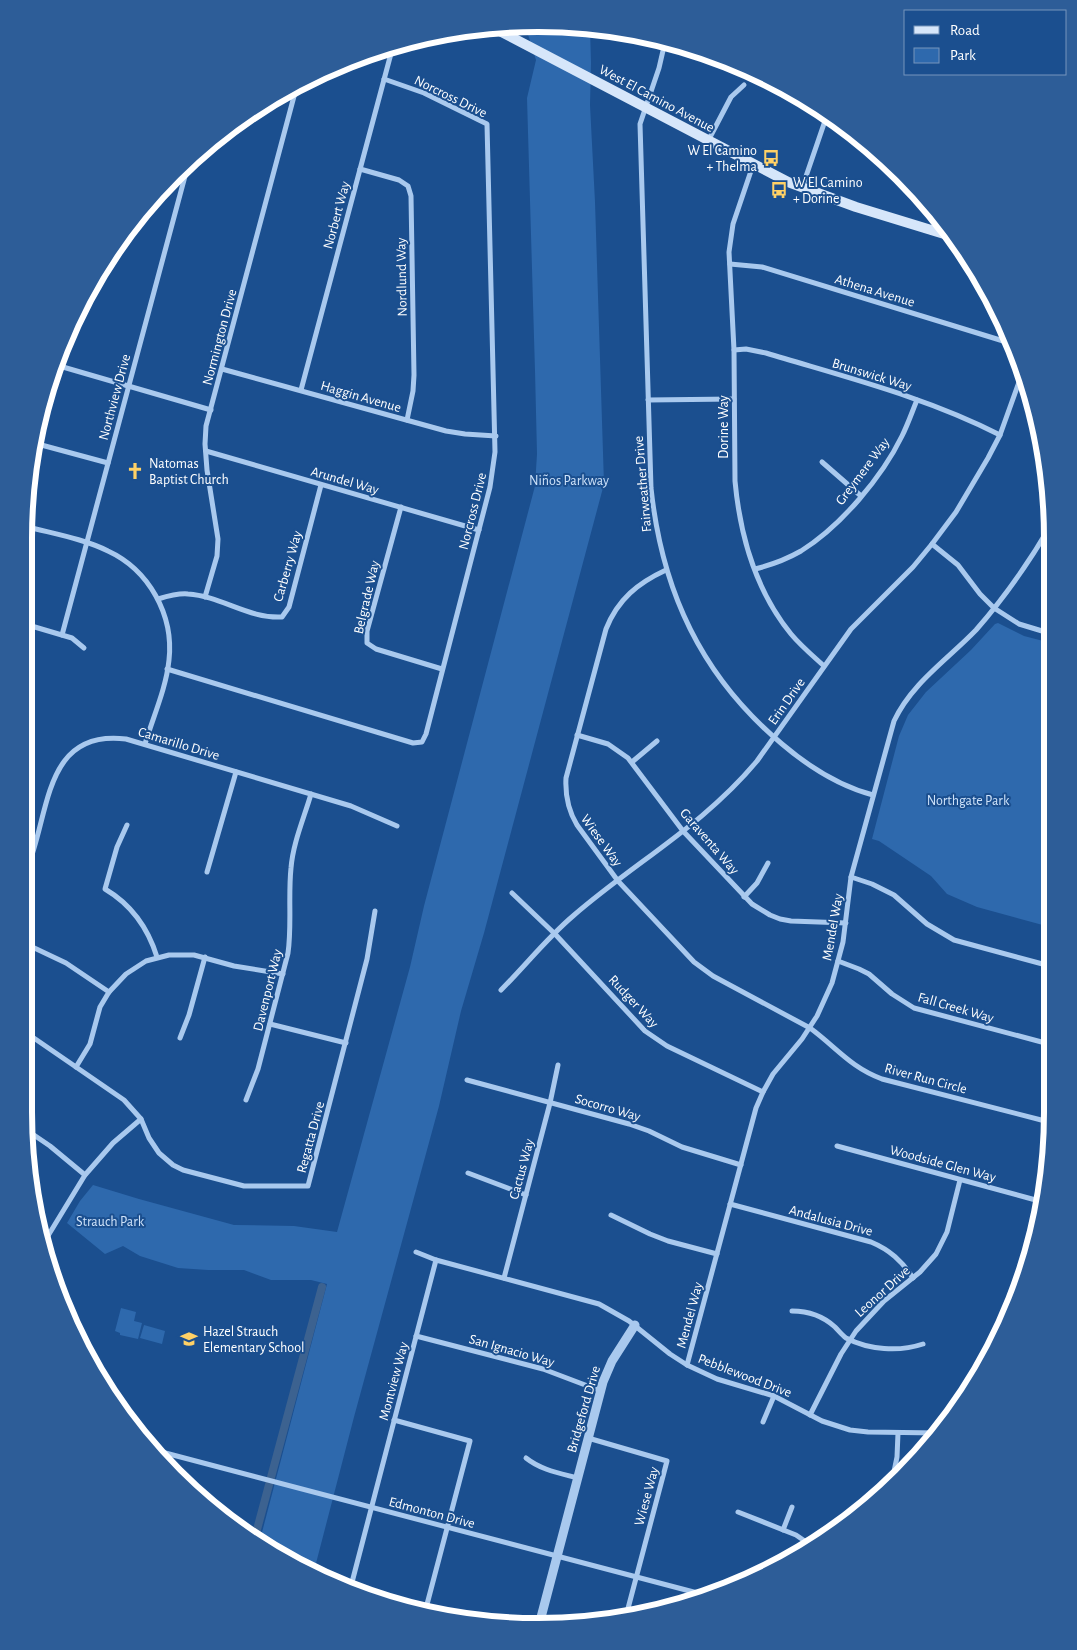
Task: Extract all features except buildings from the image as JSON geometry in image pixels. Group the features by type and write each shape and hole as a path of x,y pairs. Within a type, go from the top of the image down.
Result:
{"main road":[{"name":"West El Camino Avenue","path":"505,34 753,165 802,188 856,208 943,234"}],"street":[{"name":"Fairweather Drive","path":"663,49 640,124 651,488 654,513 666,570 684,616 704,655 734,696 774,737 809,764 846,787 873,795"},
{"name":"Norbert Way","path":"301,390 391,55"},
{"name":"Norcross Drive","path":"168,670 413,743 422,742 426,734 490,486 496,436 487,124 424,93 384,79"},
{"path":"708,141 731,97 744,85"},
{"name":"Normington Drive","path":"205,597 217,556 218,539 207,470 206,426 294,96"},
{"path":"802,188 825,121"},
{"name":"Dorine Way","path":"753,165 733,224 729,252 734,350 735,481 737,501 741,526 763,588 780,620 804,648 824,666"},
{"name":"Nordlund Way","path":"360,169 399,180 408,186 411,196 414,375 407,420"},
{"name":"Northview Drive","path":"62,635 185,178"},
{"name":"Athena Avenue","path":"730,264 762,267 1004,341"},
{"name":"Brunswick Way","path":"734,350 751,350 766,353 916,400 961,416 1000,435"},
{"path":"63,367 211,410"},
{"name":"Haggin Avenue","path":"222,369 407,420 465,434 496,436"},
{"name":"Erin Drive","path":"501,990 573,916 683,831 725,796 752,767 851,629 894,587 932,544 971,489 1000,435 1019,381"},
{"path":"648,400 734,399"},
{"name":"Greymere Way","path":"755,569 790,557 810,545 842,517 862,496 894,450 908,424 916,400"},
{"path":"41,445 108,463"},
{"name":"Arundel Way","path":"206,451 479,530"},
{"path":"822,462 862,496"},
{"name":"Carberry Way","path":"158,599 182,594 205,597 268,618 282,617 289,607 321,485"},
{"name":"Belgrade Way","path":"401,507 367,631 367,643 376,649 442,669"},
{"path":"33,528 109,551 128,563 144,579 158,599 164,614 170,648 168,670 145,744"},
{"name":"Mendel Way","path":"687,1365 752,1120 762,1092 783,1060 810,1028 828,995 846,923 852,877 892,727 906,699 923,680 956,650 994,608 1022,571 1044,536"},
{"path":"932,544 962,570 980,594 994,608 1019,624 1044,632"},
{"name":"Wiese Way","path":"666,570 648,578 632,589 616,607 609,620 566,778 565,789 569,811 618,881 703,970 810,1028"},
{"path":"32,626 62,635 76,641 84,648"},
{"name":"Garaventa Way","path":"577,735 608,744 619,750 632,762 683,831 744,897 761,910 780,919 791,921 846,923"},
{"name":"Camarillo Drive","path":"32,846 58,768 69,755 88,743 109,738 126,739 145,744 311,794 368,812 397,826"},
{"path":"632,762 657,741"},
{"path":"208,872 236,772"},
{"name":"Davenport Way","path":"246,1100 258,1069 283,974 290,938 289,912 292,862 311,794"},
{"path":"127,825 117,847 105,889 126,904 137,916 150,939 157,957"},
{"path":"744,897 758,883 768,863"},
{"path":"852,877 894,895 927,924 954,940 1044,964"},
{"name":"Rudger Way","path":"512,893 555,934 645,1031 667,1046 762,1092"},
{"name":"Regatta Drive","path":"32,1037 124,1100 140,1119 159,1153 173,1165 183,1170 244,1186 308,1186 368,959 375,910"},
{"path":"32,947 66,963 109,992"},
{"path":"76,1067 90,1044 100,1007 109,992 126,974 157,957 182,954 205,957 234,966 283,974"},
{"path":"180,1038 189,1015 205,957"},
{"name":"Fall Creek Way","path":"838,961 859,968 869,974 892,994 914,1008 1044,1042"},
{"path":"270,1024 346,1044"},
{"name":"River Run Circle","path":"810,1028 851,1063 871,1074 1044,1121"},
{"name":"Cactus Way","path":"504,1278 550,1103 558,1065"},
{"name":"Socorro Way","path":"467,1080 630,1124 682,1147 740,1165"},
{"path":"48,1235 86,1175 113,1143 140,1119"},
{"path":"33,1135 86,1175"},
{"name":"Woodside Glen Way","path":"836,1146 1037,1200"},
{"path":"468,1173 526,1195"},
{"name":"Leonor Drive","path":"810,1415 850,1339 869,1315 927,1265 941,1245 960,1180"},
{"name":"Andalusia Drive","path":"730,1204 872,1242 898,1258 913,1278"},
{"path":"611,1215 668,1241 717,1254"},
{"name":"Pebblewood Drive","path":"416,1252 436,1260 599,1304 635,1325 665,1350 687,1365 717,1379 774,1396 810,1415 850,1430 879,1433 929,1433"},
{"name":"Montview Way","path":"352,1582 436,1260"},
{"path":"792,1311 816,1315 830,1323 844,1337 884,1348 904,1349 923,1344"},
{"name":"Bridgeford Drive","path":"541,1618 600,1391 612,1361 635,1325"},
{"name":"San Ignacio Way","path":"416,1336 543,1369 600,1391"},
{"path":"763,1422 774,1396"},
{"path":"394,1420 470,1441 427,1605"},
{"path":"894,1471 898,1433"},
{"name":"Wiese Way","path":"588,1438 667,1461 628,1609"},
{"name":"Edmonton Drive","path":"166,1453 695,1593"},
{"path":"526,1458 537,1466 578,1478"},
{"path":"783,1530 792,1507"},
{"path":"738,1512 796,1535 805,1541"}],"green space":[{"name":"Niños Parkway","path":"527,33 590,36 590,105 604,484 484,933 461,1011 439,1106 315,1565 285,1550 261,1535 327,1284 311,1280 271,1280 244,1270 178,1268 140,1256 123,1246 105,1254 67,1223 80,1201 93,1185 234,1225 294,1226 337,1232 410,967 424,906 535,486 537,454 527,98 536,60"},
{"name":"Northgate Park","path":"998,623 1024,636 1044,641 1044,925 977,907 947,894 931,876 879,841 872,839 899,736 908,715 926,692 971,650"},
{"path":"121,1308 136,1312 134,1321 142,1323 138,1339 120,1335 120,1333 115,1331"},
{"path":"144,1325 165,1331 162,1344 140,1338"}],"waterway":[{"path":"256,1532 322,1287"}],"place":[{"name":"W El Camino + Thelma","path":"771,158"},
{"name":"W El Camino + Dorine","path":"779,190"},
{"name":"Natomas Baptist Church","path":"135,471"},
{"name":"Hazel Strauch Elementary School","path":"189,1339"}],"park label":[{"name":"Strauch Park","path":"110,1221"}]}
